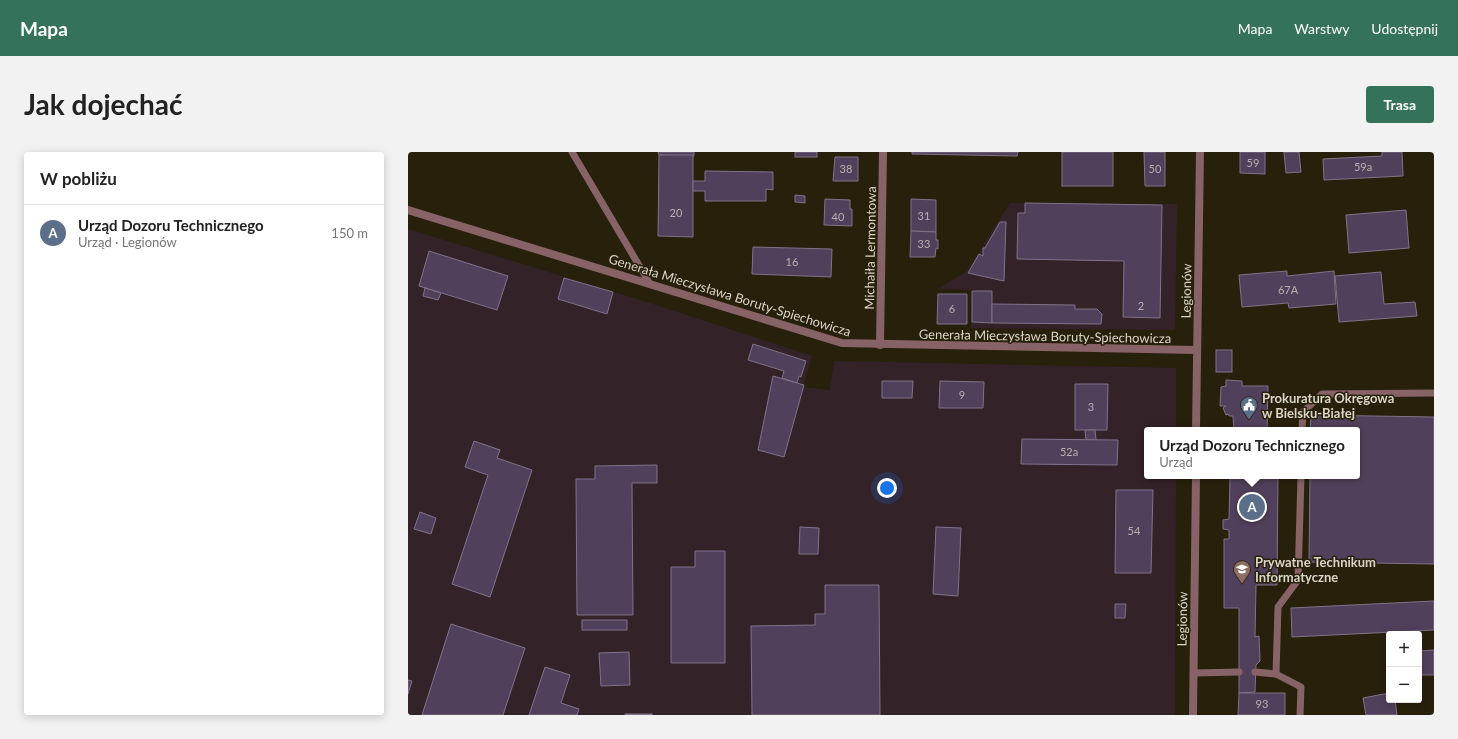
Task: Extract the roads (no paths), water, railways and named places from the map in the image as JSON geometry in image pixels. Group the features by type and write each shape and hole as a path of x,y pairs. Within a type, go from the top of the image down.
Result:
{"street":[{"name":"Michaiła Lermontowa","path":"880,344 883,152"},
{"name":"Legionów","path":"1196,427 1200,152"},
{"name":"Generała Mieczysława Boruty-Spiechowicza","path":"408,210 842,343 1197,350"},
{"name":"Legionów","path":"1193,715 1196,479"}],"lane":[{"path":"572,152 650,284"},
{"path":"1302,427 1303,412 1322,394 1434,393"},
{"path":"1276,674 1278,607 1298,580 1301,479"},
{"path":"1194,673 1239,672"},
{"path":"1255,672 1276,674 1301,687 1300,715"}],"place":[{"name":"Prokuratura Okręgowa w Bielsku-Białej","path":"1249,420"},
{"name":"Urząd Dozoru Technicznego","path":"1252,507"},
{"name":"Prywatne Technikum Informatyczne","path":"1242,584"}]}
